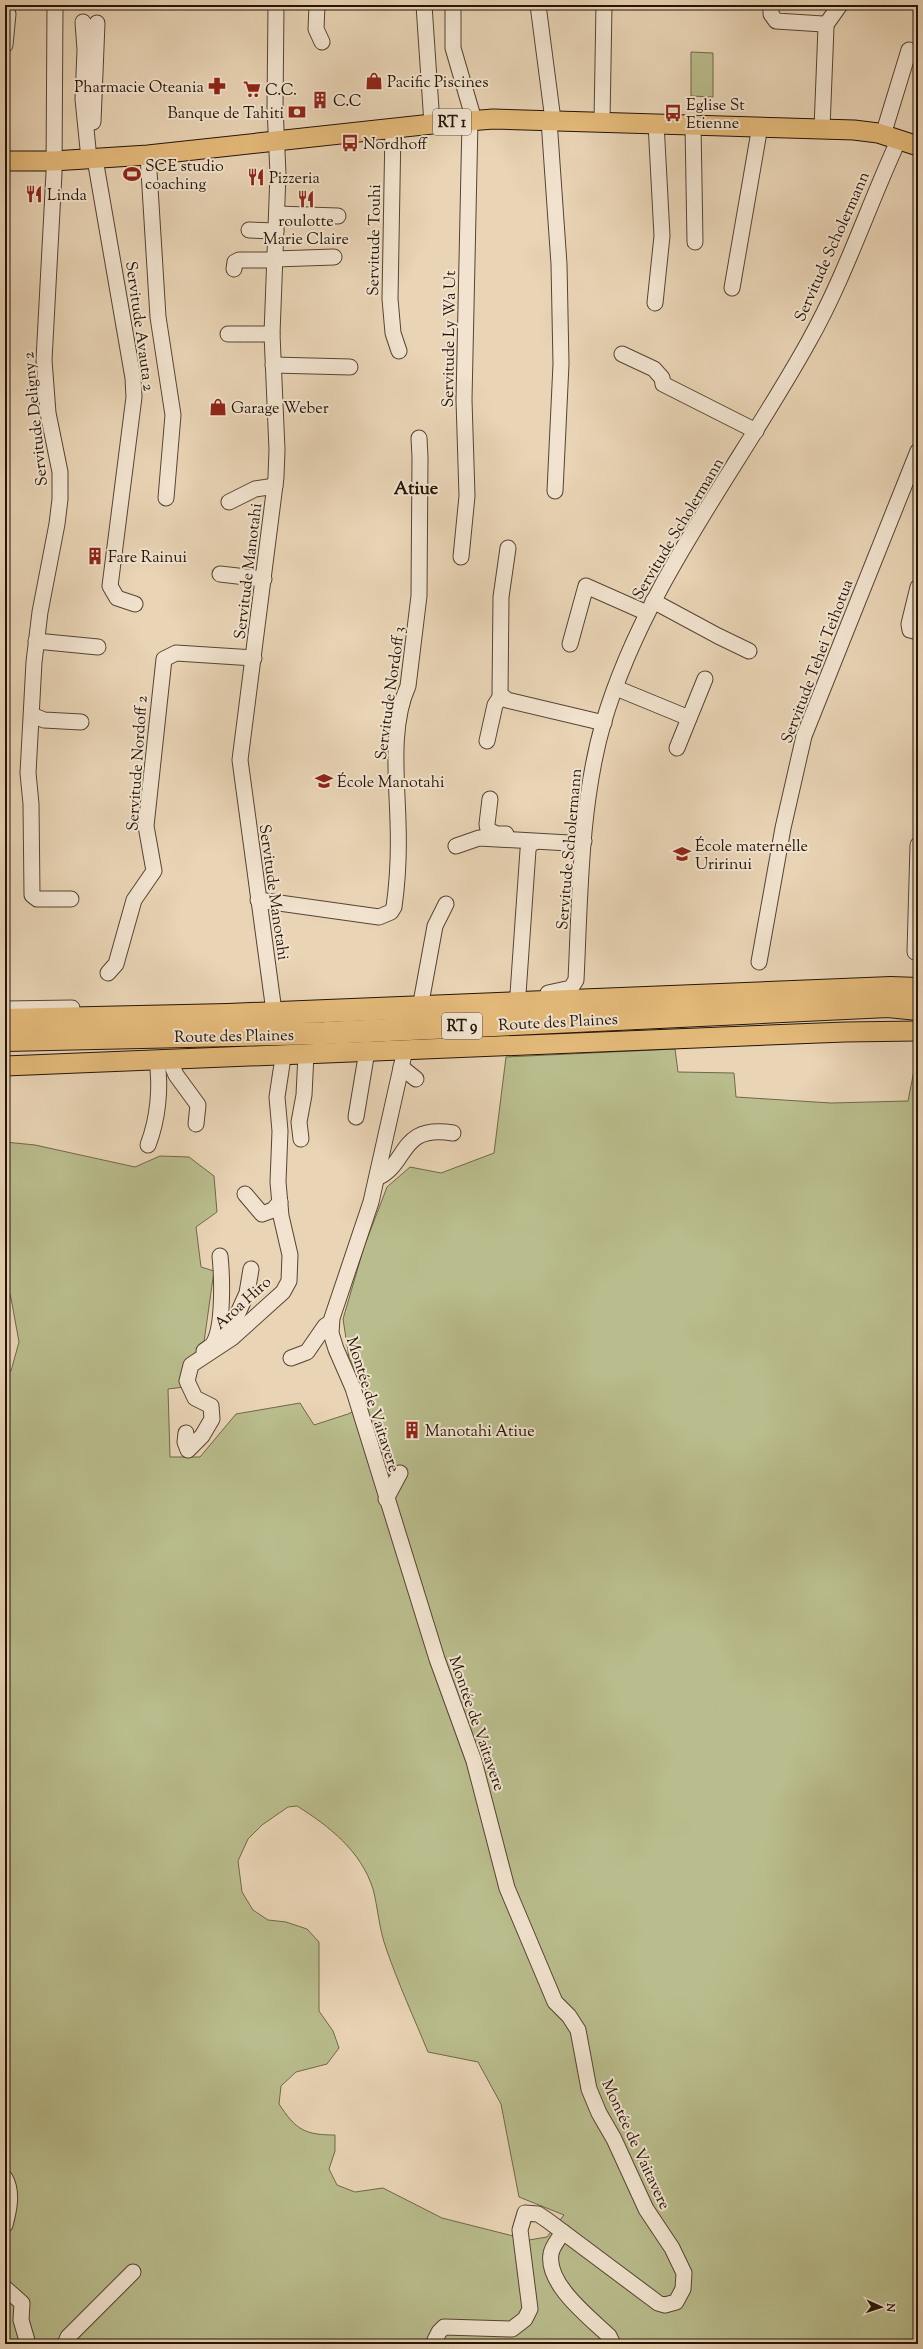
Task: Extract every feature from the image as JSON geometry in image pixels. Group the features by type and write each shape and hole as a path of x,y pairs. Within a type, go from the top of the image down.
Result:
{"highway":[{"name":"Route des Plaines","path":"5,1020 228,1015 891,988 918,989"},
{"name":"Route des Plaines","path":"5,1040 325,1033 888,1006 918,1009"}],"main road":[{"name":"RT 1","path":"5,161 54,162 148,155 278,140 472,121 602,121 822,128 854,130 891,137 918,146"},
{"name":"Route des Plaines","path":"5,1066 367,1052 403,1058 847,1032 918,1031"}],"street":[{"name":"Servitude Deligny 2","path":"55,5 54,162 44,360 48,413 60,472 60,499 36,641 28,773 31,804 32,895 37,899 71,899"},
{"path":"317,5 316,30 322,42"},
{"path":"424,5 432,124"},
{"name":"Servitude Ly Wa Ut","path":"453,5 453,48 472,121 464,400 467,496 461,557"},
{"path":"534,5 550,120"},
{"path":"538,5 550,120 559,264 562,364 555,491"},
{"path":"602,121 604,5"},
{"path":"771,5 771,14 776,21 823,24 825,26"},
{"path":"822,128 825,26 840,5"},
{"name":"Servitude Manotahi","path":"273,1004 240,760 276,486 277,450 272,330 277,214 278,140 275,107 276,9"},
{"path":"5,45 8,14"},
{"name":"Servitude Avauta 2","path":"90,23 85,50 82,99 133,378 134,397 110,586 117,598 135,604"},
{"name":"Servitude Scholermann","path":"518,994 558,992 572,988 576,980 585,837 591,781 604,723 616,688 650,607 806,347 831,299 872,198 891,137 909,50"},
{"path":"655,303 662,236 656,123"},
{"path":"693,124 695,242"},
{"path":"732,288 760,126"},
{"name":"Servitude Touhi","path":"393,128 390,299 393,333 399,351"},
{"path":"148,155 158,317 174,415 166,498"},
{"path":"277,214 338,216"},
{"path":"249,230 276,231"},
{"path":"234,269 235,262 239,260 334,257"},
{"path":"233,330 272,330"},
{"path":"622,354 654,369 662,378 663,384 756,431"},
{"path":"273,365 350,367"},
{"name":"Servitude Nordoff 3","path":"258,900 379,917 391,912 394,907 398,845 396,769 397,746 403,698 408,686 419,596 420,457 418,438"},
{"name":"Servitude Tehei Teihotua","path":"759,962 783,828 804,736 918,451"},
{"path":"229,502 255,489 276,486"},
{"path":"504,698 501,597 508,548"},
{"path":"220,574 264,579"},
{"path":"570,644 586,586 650,607 749,651"},
{"path":"918,587 909,624 910,630 918,632"},
{"path":"36,641 98,647"},
{"name":"Servitude Nordoff 2","path":"108,973 116,964 134,900 154,871 146,826 164,659 176,653 254,658"},
{"path":"677,748 705,679"},
{"path":"616,688 689,718"},
{"path":"504,698 604,723"},
{"path":"491,741 495,705 504,698"},
{"path":"32,715 44,720 82,722"},
{"path":"490,799 487,824 490,832 514,834 571,834 585,837"},
{"path":"456,846 479,838 577,843 585,837"},
{"path":"5,1009 147,1009 518,994 528,850 530,844 535,842"},
{"path":"915,952 918,845"},
{"path":"422,997 434,926 446,904"},
{"path":"356,1117 367,1052"},
{"path":"301,1139 299,1122 302,1108 306,1054"},
{"name":"Aroa Hiro","path":"187,1381 191,1365 232,1338 283,1292 289,1281 290,1255 285,1239 278,1182 280,1131 277,1108 282,1069 280,1055"},
{"path":"403,1058 416,1079"},
{"name":"Montée de Vaitavere","path":"403,1058 371,1202 331,1322 331,1333 353,1388 386,1499 437,1659 470,1748 507,1888 555,2002 569,2016 578,2030 589,2089 646,2209 672,2248 684,2273 683,2289 676,2302 662,2305 648,2297 605,2263 538,2214 525,2213 521,2221 520,2230 530,2309 525,2319 512,2329 444,2327 439,2332 435,2340 436,2344"},
{"path":"164,1061 198,1105 196,1124"},
{"path":"148,1145 155,1121 159,1083 164,1061"},
{"path":"277,1108 302,1108"},
{"path":"377,1178 387,1173 402,1151 414,1138 429,1133 454,1133"},
{"path":"245,1194 262,1214 273,1210 280,1202"},
{"path":"186,1433 185,1442 188,1450 202,1436 212,1419 211,1406 195,1398 187,1381 184,1367 214,1343 222,1298 220,1256"},
{"path":"232,1338 229,1334 247,1293 251,1269"},
{"path":"291,1358 306,1352 325,1326 331,1322"},
{"path":"386,1499 400,1473"},
{"path":"5,2178 8,2183 10,2204 5,2225"},
{"path":"563,2232 552,2251 552,2271 570,2298 609,2336 613,2344"},
{"path":"65,2344 68,2337 133,2272"},
{"path":"5,2288 22,2303 21,2320 28,2344"}],"green space":[{"path":"691,52 713,53 713,97 691,96"},
{"path":"675,1049 678,1072 734,1073 736,1097 831,1103 908,1101 918,1050 918,2344 5,2344 5,1372 11,1371 19,1342 11,1298 5,1279 5,1142 35,1145 135,1167 160,1156 189,1157 214,1176 217,1212 196,1227 201,1267 214,1271 203,1349 192,1386 168,1389 170,1457 200,1457 236,1414 300,1403 314,1425 348,1414 372,1402 349,1358 343,1319 364,1247 387,1187 410,1167 441,1173 494,1153 506,1057","holes":["297,1806 332,1831 352,1851 368,1875 373,1889 386,1948 428,2052 478,2062 501,2104 519,2197 564,2215 547,2237 529,2240 442,2218 383,2188 355,2192 337,2185 329,2169 335,2151 335,2135 316,2134 302,2129 291,2120 279,2104 281,2086 296,2072 327,2064 339,2048 333,2031 319,2011 319,1942 307,1929 286,1922 268,1920 253,1910 242,1892 238,1861 248,1839 262,1825 288,1807"]}],"place":[{"name":"Pacific Piscines","path":"374,81"},
{"name":"Pharmacie Oteania","path":"217,86"},
{"name":"C.C.","path":"252,89"},
{"name":"C.C","path":"320,100"},
{"name":"Banque de Tahiti","path":"297,112"},
{"name":"Eglise St Etienne","path":"673,113"},
{"name":"Nordhoff","path":"350,143"},
{"name":"SCE studio coaching","path":"132,174"},
{"name":"Pizzeria","path":"256,177"},
{"name":"Linda","path":"34,194"},
{"name":"roulotte Marie Claire","path":"306,199"},
{"name":"Garage Weber","path":"218,407"},
{"name":"Fare Rainui","path":"95,556"},
{"name":"École Manotahi","path":"324,781"},
{"name":"École maternelle Uririnui","path":"682,854"},
{"name":"Manotahi Atiue","path":"412,1430"}],"district":[{"name":"Atiue","path":"416,488"}]}
